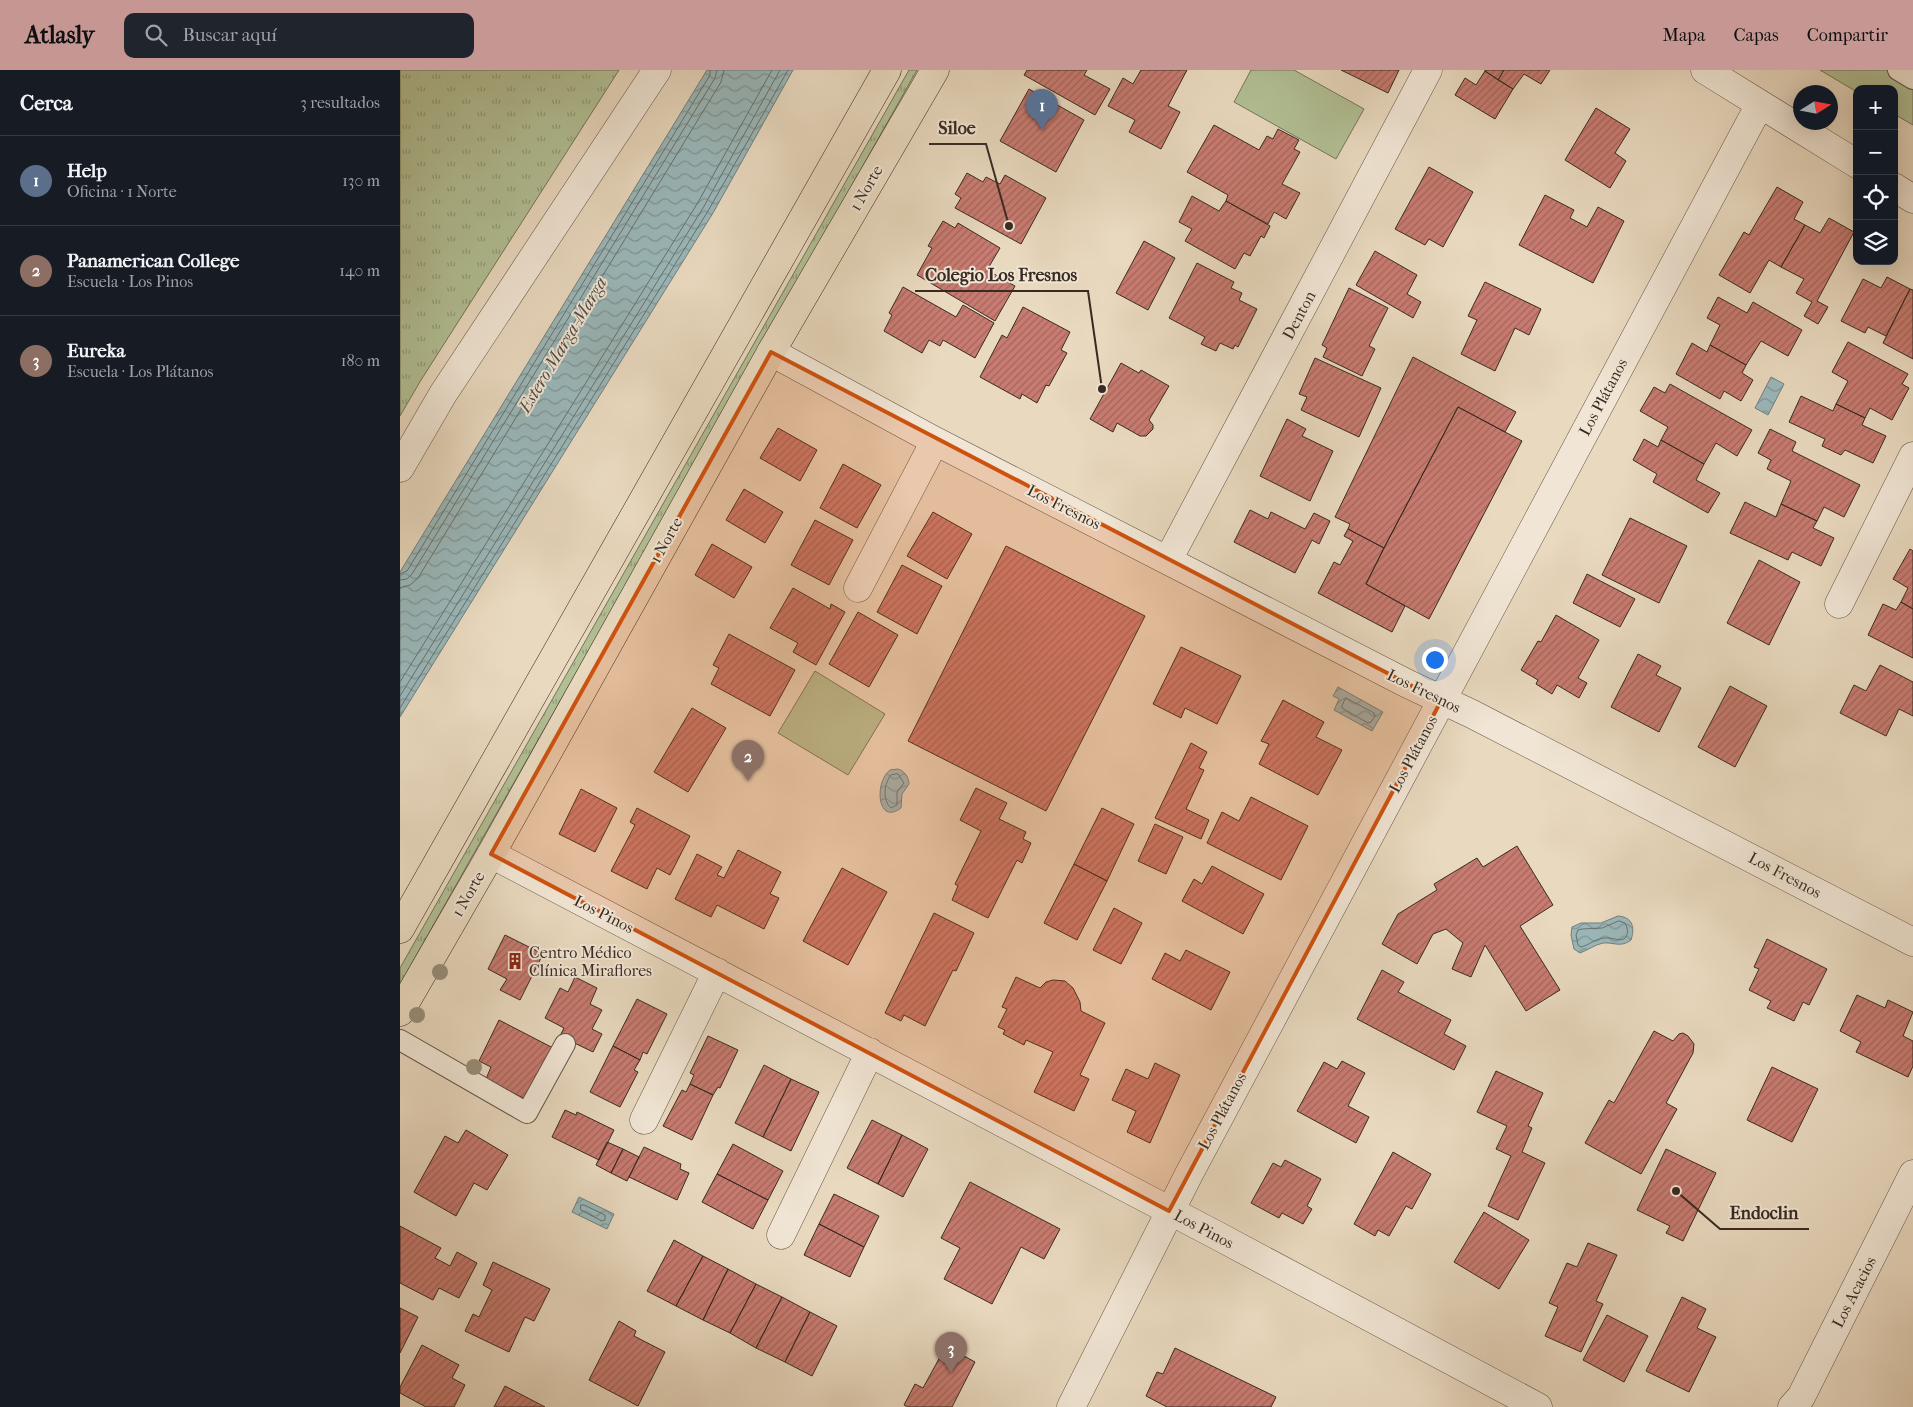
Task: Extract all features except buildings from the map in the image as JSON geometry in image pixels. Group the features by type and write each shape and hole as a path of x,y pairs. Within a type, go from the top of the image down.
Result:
{"main road":[{"path":"400,929 887,70"},
{"name":"1 Norte","path":"400,1012 491,854 771,352 935,70"}],"street":[{"path":"400,468 443,394 657,70"},
{"name":"Denton","path":"1168,560 1428,70"},
{"path":"1706,70 1853,162"},
{"name":"Los Plátanos","path":"1071,1407 1169,1211 1760,104"},
{"path":"1898,190 1913,199"},
{"name":"Los Fresnos","path":"771,352 935,441 1441,700 1472,714 1913,942"},
{"path":"858,588 935,441"},
{"path":"1839,604 1913,456"},
{"name":"Los Pinos","path":"491,854 870,1052 1538,1407"},
{"path":"644,1120 717,972"},
{"path":"782,1235 870,1052"},
{"name":"Los Acacios","path":"1792,1407 1801,1397 1913,1174"}],"lane":[{"path":"1898,70 1913,79"},
{"path":"400,1040 527,1113 565,1044"}],"highlighted area":[{"path":"771,352 1441,701 1169,1211 491,854"}],"green space":[{"path":"400,70 619,70 421,380 400,416"},
{"path":"909,70 917,70 400,984 400,968"},
{"path":"1251,70 1294,70 1364,109 1336,159 1234,102"},
{"path":"1820,70 1913,70 1913,125 1898,116 1898,85 1853,85 1853,90"},
{"path":"815,671 885,714 848,775 778,733"}],"water":[{"name":"Estero Marga-Marga","path":"707,70 793,70 713,213 400,717 400,572"},
{"path":"1771,377 1784,384 1768,415 1755,408"},
{"path":"1338,687 1383,712 1372,731 1334,710 1339,699 1333,696"},
{"path":"898,769 906,775 909,784 902,794 901,808 893,812 887,811 880,800 882,784 890,770"},
{"path":"1618,916 1627,918 1632,924 1631,940 1624,944 1603,943 1580,953 1574,949 1571,935 1572,927 1581,923 1601,923"},
{"path":"579,1197 614,1214 607,1229 572,1212"}],"place":[{"name":"Help","path":"1042,130"},
{"name":"Siloe","path":"1009,226"},
{"name":"Colegio Los Fresnos","path":"1102,389"},
{"name":"Panamerican College","path":"748,781"},
{"name":"Centro Médico Clínica Miraflores","path":"515,961"},
{"name":"Endoclin","path":"1676,1191"},
{"name":"Eureka","path":"951,1373"}]}
